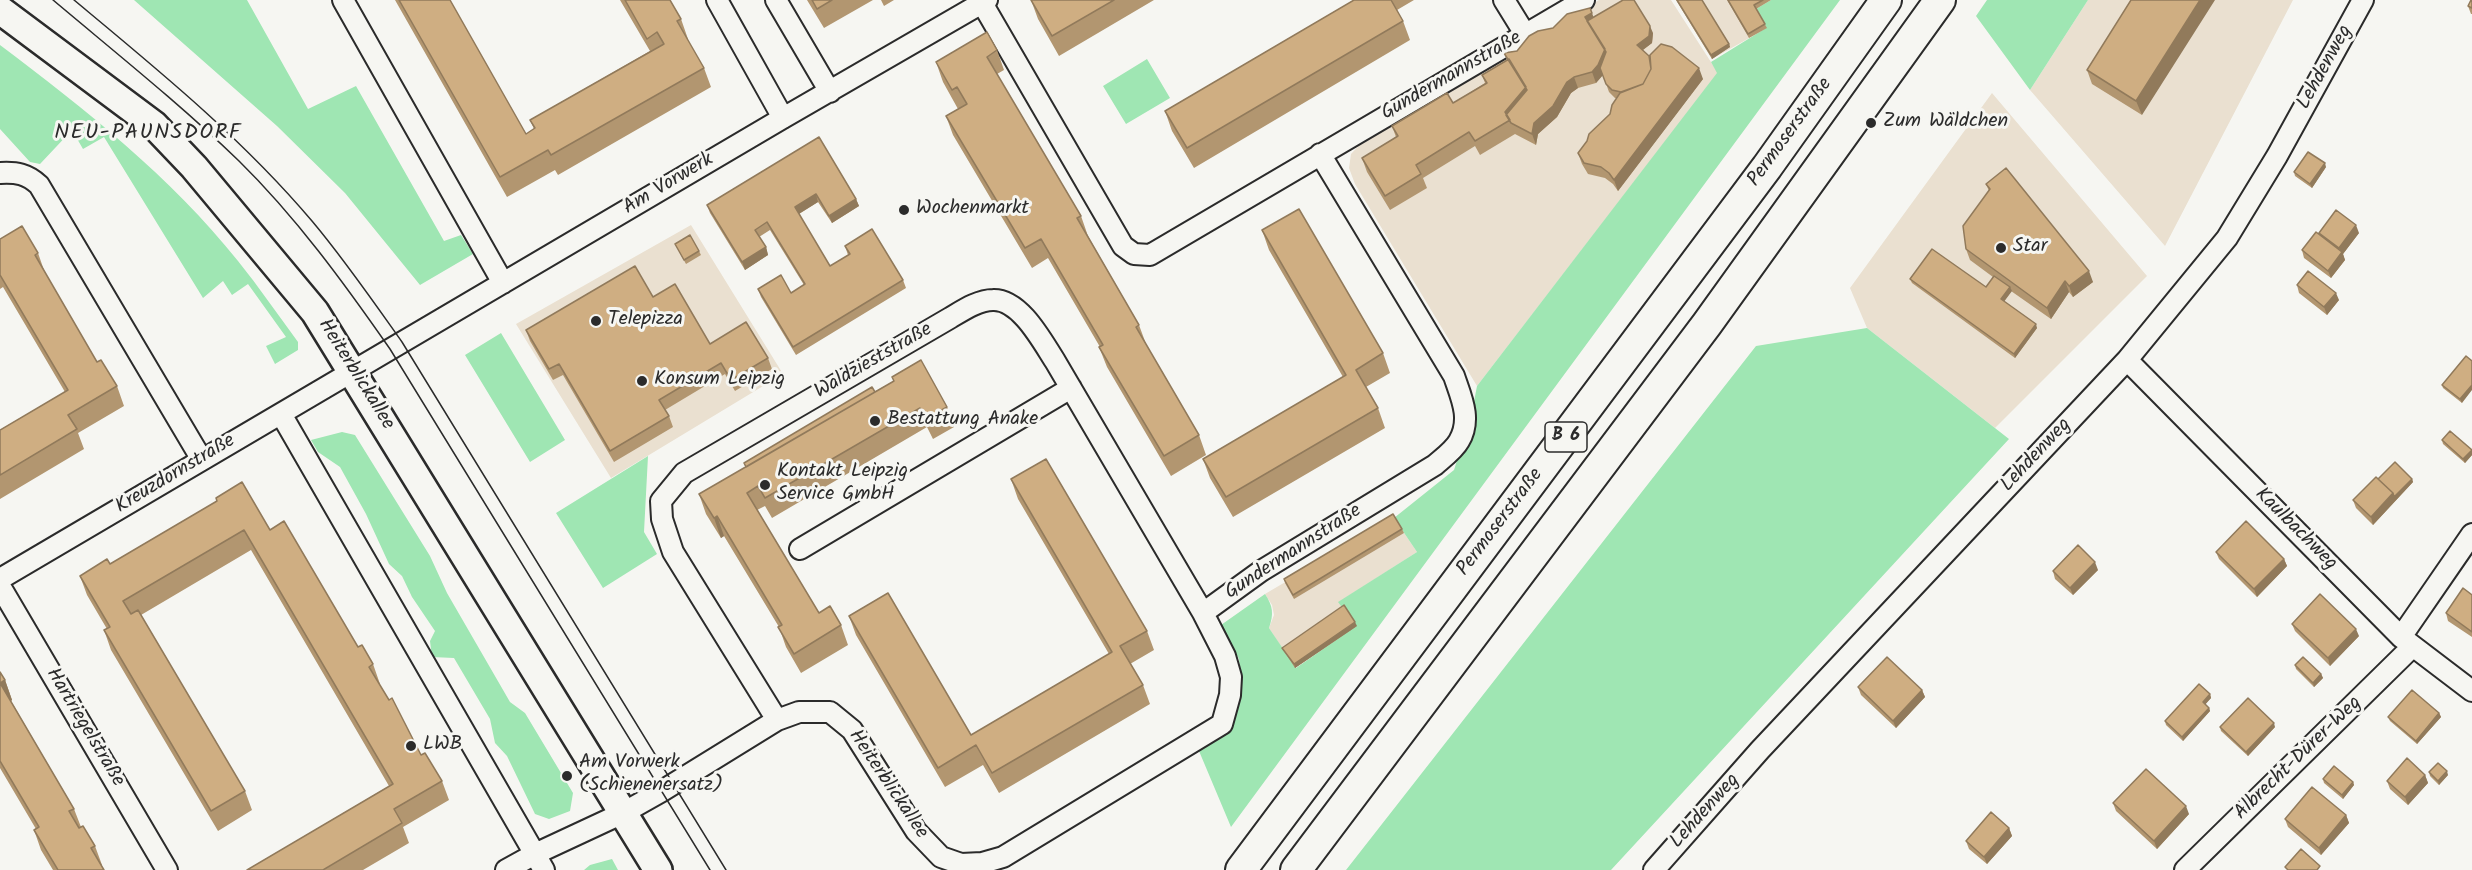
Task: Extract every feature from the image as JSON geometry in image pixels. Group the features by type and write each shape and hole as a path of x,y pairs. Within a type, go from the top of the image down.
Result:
{"main road":[{"name":"Permoserstraße","path":"1241,870 1767,167 1886,0"},
{"name":"B 6","path":"1296,870 1707,324 1940,0"},
{"name":"Heiterblickallee","path":"0,10 154,125 194,167 315,312 658,870"}],"street":[{"path":"343,0 503,283"},
{"path":"717,0 783,118"},
{"path":"776,0 830,92"},
{"path":"1504,0 1525,34"},
{"name":"Gundermannstraße","path":"985,2 1123,246 1134,254 1150,255 1584,0"},
{"name":"Lehdenweg","path":"1654,870 1760,750 2127,360 2227,238 2277,156 2363,0"},
{"name":"Am Vorwerk","path":"352,371 985,2"},
{"name":"Gundermannstraße","path":"1203,613 1261,572 1435,465 1459,442 1462,431 1466,410 1454,376 1320,154"},
{"path":"0,173 29,176 39,185 201,460"},
{"name":"Waldzieststraße","path":"777,720 673,552 662,519 660,501 684,472 969,307 993,300 1006,303 1029,321 1203,613"},
{"name":"Kaulbachweg","path":"2127,360 2407,642 2472,691"},
{"name":"Kreuzdornstraße","path":"0,579 352,371"},
{"path":"800,549 1071,388"},
{"path":"281,414 539,862"},
{"name":"Albrecht-Dürer-Weg","path":"2185,870 2407,642 2472,534"},
{"name":"Hartriegelstraße","path":"0,586 167,870"},
{"name":"Heiterblickallee","path":"623,813 777,720 799,711 830,712 852,730 916,831 941,857 961,864 982,863 1003,857 1222,724 1230,695 1231,677 1226,656 1203,613"},
{"path":"506,870 539,862 623,813"}],"shaded area":[{"path":"1599,0 1671,0 1718,73 1477,386 1355,184 1349,168 1351,154 1365,139"},
{"path":"1676,0 1771,0 1756,9 1767,28 1712,59"},
{"path":"2088,0 2293,0 2165,246 2030,90"},
{"path":"1992,93 2147,276 1995,428 1867,328 1850,288"},
{"path":"691,225 783,374 611,478 516,324"},
{"path":"1394,518 1417,552 1339,602 1357,626 1295,668 1269,628 1274,615 1272,605 1265,594"}],"green space":[{"path":"134,0 247,0 308,109 356,86 444,241 461,235 473,254 420,285 345,193 277,126"},
{"path":"1771,0 1840,0 1231,827 1199,751 1233,722 1242,686 1239,659 1221,625 1265,594 1272,610 1269,628 1296,668 1356,626 1338,602 1417,552 1394,518 1454,470 1471,417 1477,386 1717,73 1711,62 1766,28 1756,9"},
{"path":"1987,0 2088,0 2030,90 1976,16"},
{"path":"0,45 95,119 184,201 238,261 298,342 298,350 275,364 266,346 286,337 248,284 232,295 223,281 203,298 104,137 83,149 72,130 40,164 30,162 0,129"},
{"path":"1147,59 1170,98 1126,124 1103,86"},
{"path":"1867,328 2009,439 1611,870 1346,870 1756,346"},
{"path":"501,333 565,440 530,462 465,355"},
{"path":"342,432 355,435 430,556 447,593 510,702 525,713 573,793 570,811 549,819 535,814 507,756 495,743 490,719 454,658 432,657 430,641 435,631 412,597 402,576 389,564 366,514 340,467 318,452 311,440"},
{"path":"648,456 644,532 657,554 603,588 556,513"},
{"path":"612,859 618,870 584,870 590,865"}],"building":[{"path":"399,0 450,0 526,134 535,128 530,120 664,44 657,32 647,39 625,0 670,0 681,19 677,21 704,68 551,155 548,150 500,177"},
{"path":"812,0 832,0 817,9"},
{"path":"1031,0 1114,0 1052,36"},
{"path":"1354,0 1391,0 1403,21 1187,148 1165,111"},
{"path":"1623,0 1634,0 1650,26 1649,36 1637,45 1649,56 1651,69 1643,84 1621,92 1612,90 1606,84 1600,68 1606,52 1587,21"},
{"path":"1677,0 1702,0 1729,44 1711,55"},
{"path":"1728,0 1763,0 1754,5 1765,24 1748,34"},
{"path":"2131,0 2200,0 2136,101 2087,70"},
{"path":"1590,8 1592,13 1585,17 1605,49 1598,65 1592,72 1574,77 1567,82 1553,106 1534,123 1532,134 1511,123 1506,115 1527,90 1504,53 1517,51 1529,36 1538,31 1553,28 1567,14"},
{"path":"987,32 997,50 987,57 1081,216 1077,218 1139,325 1136,327 1199,435 1164,456 1099,347 1103,345 1041,239 1025,248 946,116 967,104 957,87 952,90 936,62"},
{"path":"1661,44 1672,47 1699,68 1614,180 1601,167 1584,163 1578,153 1589,134 1610,114 1612,105 1620,93 1643,84 1651,69 1650,55"},
{"path":"1509,59 1526,87 1505,112 1510,120 1475,141 1469,132 1416,165 1421,174 1385,196 1362,158 1398,136 1392,126 1447,93 1453,103 1487,83 1482,75"},
{"path":"819,137 856,199 829,216 816,194 795,207 830,266 850,254 845,246 872,229 903,280 793,347 758,289 781,275 791,293 805,284 767,222 755,230 766,247 742,262 707,205"},
{"path":"2308,152 2325,163 2310,184 2294,172"},
{"path":"2006,168 2089,271 2069,286 2065,281 2047,308 1966,249 1963,226 1990,189 1986,184"},
{"path":"1299,209 1383,353 1356,370 1378,408 1226,497 1203,459 1346,375 1262,230"},
{"path":"2336,210 2356,225 2339,248 2319,233"},
{"path":"22,226 38,253 35,255 97,362 101,360 117,386 68,415 77,429 0,475 0,430 68,390 0,275 0,239"},
{"path":"2316,232 2342,252 2328,271 2302,250"},
{"path":"690,235 699,251 684,260 675,244"},
{"path":"1932,249 1986,287 1994,276 2010,287 2001,299 2036,324 2014,354 1910,279"},
{"path":"635,266 653,297 675,284 710,344 746,322 768,358 731,380 721,363 659,400 669,416 610,451 559,364 549,369 526,330"},
{"path":"2308,271 2336,293 2324,307 2297,285"},
{"path":"2466,356 2472,361 2472,385 2460,399 2442,385"},
{"path":"921,360 947,407 926,419 920,408 765,498 758,486 747,493 819,613 830,606 841,625 794,654 778,627 782,625 717,516 714,518 699,494 894,381 892,377"},
{"path":"872,387 875,392 746,467 744,463"},
{"path":"2450,431 2472,450 2463,459 2442,440"},
{"path":"1046,459 1147,631 1120,646 1143,685 992,773 976,745 938,768 849,616 888,593 971,735 1112,652 1011,479"},
{"path":"2395,462 2412,479 2394,497 2393,493 2378,479"},
{"path":"2376,477 2393,493 2371,517 2353,500"},
{"path":"242,482 270,530 284,521 358,647 362,645 373,664 369,667 389,700 392,698 421,755 425,753 442,781 394,809 402,823 323,870 247,870 393,784 244,530 123,601 131,614 138,610 245,791 211,811 104,630 110,627 80,576 107,559 110,564 217,501 216,498"},
{"path":"1393,514 1402,529 1293,595 1284,579"},
{"path":"2246,521 2284,559 2254,589 2216,552"},
{"path":"2078,545 2095,562 2070,588 2053,571"},
{"path":"2463,588 2472,595 2472,632 2446,613"},
{"path":"2320,594 2356,629 2328,658 2292,624"},
{"path":"1344,605 1355,622 1294,664 1282,648"},
{"path":"1887,657 1922,690 1893,721 1858,687"},
{"path":"2303,657 2321,674 2313,683 2295,665"},
{"path":"0,672 5,680 0,683"},
{"path":"0,683 74,809 69,811 79,828 83,826 95,846 91,848 104,870 58,870 34,830 39,827 0,761"},
{"path":"2199,684 2210,694 2203,702 2209,708 2182,737 2165,721"},
{"path":"2412,690 2439,713 2416,741 2388,717"},
{"path":"2248,698 2274,723 2246,752 2220,727"},
{"path":"2407,758 2425,775 2405,797 2387,781"},
{"path":"2438,763 2447,771 2438,781 2429,772"},
{"path":"2334,766 2353,782 2342,795 2323,779"},
{"path":"2146,769 2186,806 2154,841 2113,803"},
{"path":"2312,787 2346,815 2319,848 2285,819"},
{"path":"1991,812 2009,828 1984,857 1966,841"},
{"path":"2301,849 2320,866 2317,870 2288,870 2285,867"}],"tram line":[{"path":"53,0 171,99 239,161 300,228 337,275 390,349 710,870"},
{"path":"74,0 167,78 257,161 312,221 347,265 402,342 726,870"}],"place":[{"name":"Zum Wäldchen","path":"1871,123"},
{"name":"Wochenmarkt","path":"904,210"},
{"name":"Star","path":"2001,248"},
{"name":"Telepizza","path":"596,321"},
{"name":"Konsum Leipzig","path":"642,381"},
{"name":"Bestattung Anake","path":"875,421"},
{"name":"Kontakt Leipzig Service GmbH","path":"765,485"},
{"name":"LWB","path":"411,746"},
{"name":"Am Vorwerk (Schienenersatz)","path":"567,776"}],"district":[{"name":"NEU-PAUNSDORF","path":"148,134"}]}
